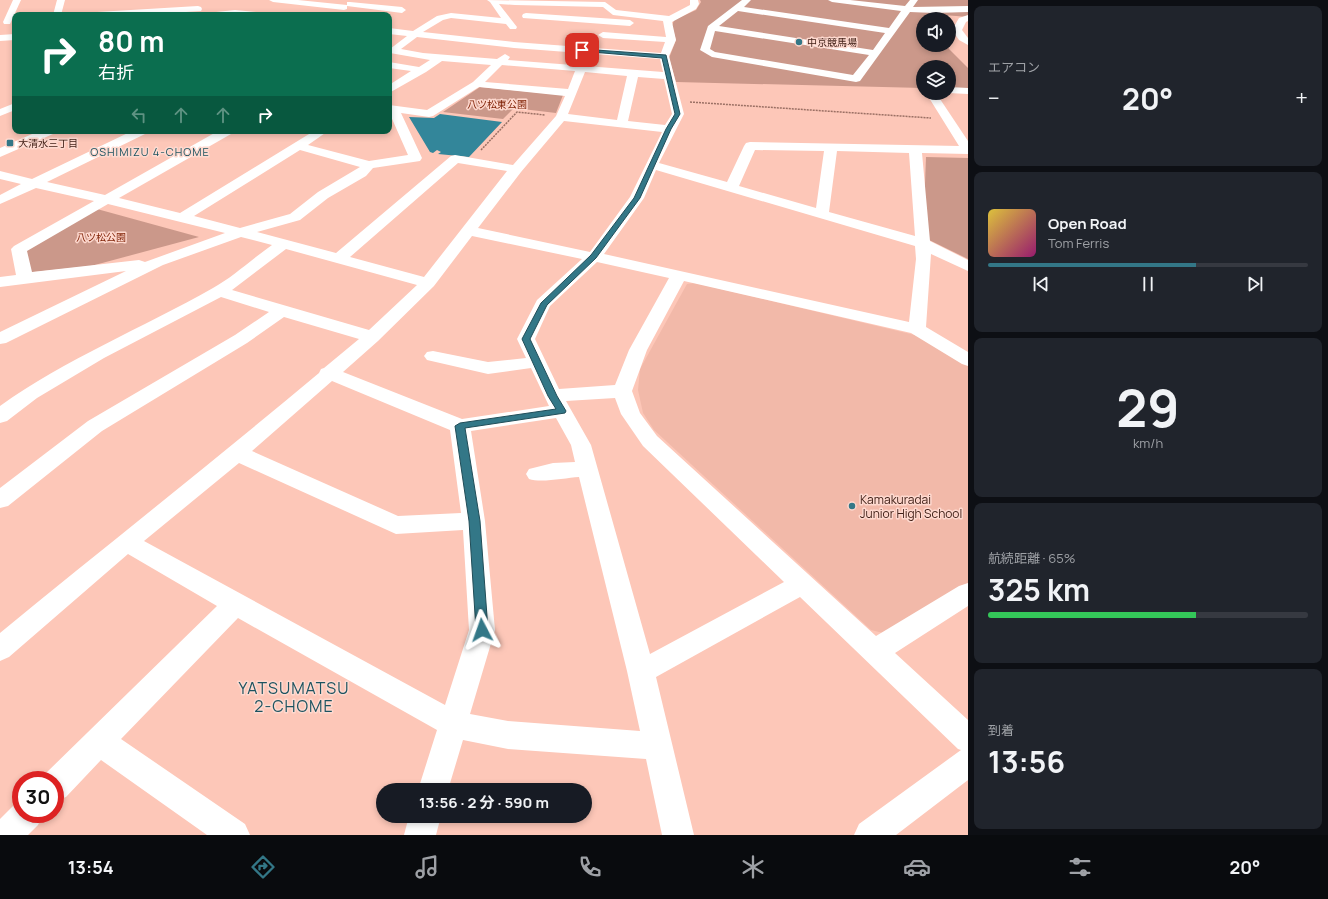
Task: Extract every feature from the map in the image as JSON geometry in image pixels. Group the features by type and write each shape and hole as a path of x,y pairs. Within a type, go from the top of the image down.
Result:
{"street":[{"path":"7,22 17,0"},
{"path":"58,12 61,0"},
{"path":"137,12 148,9 199,12 194,0"},
{"path":"273,0 350,4 402,10"},
{"path":"492,0 607,3 613,12 669,22"},
{"path":"392,108 429,114 477,84 500,62 521,35 492,0"},
{"path":"669,76 423,56 393,51 415,34 443,16 512,24 669,22 693,7 695,4 694,0"},
{"path":"747,0 711,28 706,50 712,54 856,79 914,0"},
{"path":"832,0 869,2 889,8 906,10 923,11 968,9"},
{"path":"835,75 896,0"},
{"path":"782,66 845,1"},
{"path":"808,70 869,2"},
{"path":"335,12 350,4"},
{"path":"733,31 767,4"},
{"path":"237,12 253,5"},
{"path":"732,57 792,5"},
{"path":"736,8 891,31"},
{"path":"756,61 812,9"},
{"path":"968,18 962,20 957,30 962,38 968,42"},
{"path":"669,22 671,40 664,56 678,114 668,129 637,198 594,257 543,304 526,339 557,404 581,445 640,671 678,835"},
{"path":"711,28 875,53"},
{"path":"392,31 514,45 664,56"},
{"path":"593,34 671,40"},
{"path":"0,38 12,37"},
{"path":"392,88 441,57"},
{"path":"392,65 422,70"},
{"path":"0,648 126,542 237,453 328,373 372,337 428,283 470,231 516,169 561,116 581,69"},
{"path":"622,124 633,74"},
{"path":"477,84 572,93"},
{"path":"956,90 968,91"},
{"path":"935,100 968,150"},
{"path":"0,113 12,107"},
{"path":"298,146 369,165 416,158 392,110"},
{"path":"561,116 668,129"},
{"path":"0,153 42,134"},
{"path":"0,200 135,134"},
{"path":"25,278 19,249 222,134"},
{"path":"181,218 317,134"},
{"path":"731,188 750,146 968,150"},
{"path":"822,214 830,148"},
{"path":"914,149 924,259 917,329"},
{"path":"338,259 455,159 516,169"},
{"path":"0,339 157,262 242,232 295,217 323,195 361,173 369,165"},
{"path":"652,165 922,243 968,266"},
{"path":"0,175 33,184 109,199 242,232 428,283"},
{"path":"470,231 679,275 917,329 968,360"},
{"path":"0,416 30,394 98,354 220,291 283,244"},
{"path":"0,282 157,262"},
{"path":"679,275 638,350 622,391 631,414 650,441 968,739"},
{"path":"220,291 372,337"},
{"path":"0,500 95,426 241,339 282,311"},
{"path":"434,356 488,368 536,362"},
{"path":"328,373 460,426 622,391"},
{"path":"435,783 482,630 474,521 460,426"},
{"path":"237,453 396,525 474,521"},
{"path":"537,474 588,468"},
{"path":"126,542 453,724 508,735 657,746"},
{"path":"640,671 660,662 803,584"},
{"path":"875,651 968,593"},
{"path":"64,777 235,604"},
{"path":"99,741 234,835"},
{"path":"870,835 968,762"},
{"path":"6,835 18,823"},
{"path":"420,835 423,823"}],"path":[{"path":"675,101 947,119"},
{"path":"470,162 517,112 561,116"}],"shaded area":[{"name":"Kamakuradai Junior High School","path":"695,283 919,336 968,365 968,583 887,634 871,630 654,430 643,413 638,390 640,369 687,284"}],"green space":[{"name":"中京競馬場","path":"700,0 968,0 968,17 956,16 956,12 916,12 916,52 952,52 968,68 968,88 956,88 956,60 916,60 916,88 676,82 669,58 676,40 672,26 674,20 696,10 701,2"},
{"name":"八ツ松東公園","path":"480,87 563,95 556,113 514,108 503,119 443,112"},
{"path":"926,157 968,158 968,259 923,237"},
{"name":"八ツ松公園","path":"97,209 199,237 91,266 24,273 17,253"}],"water":[{"path":"440,114 502,122 469,157 438,154 441,152 437,150 433,153 430,152 409,117 434,118"}],"place":[{"name":"中京競馬場","path":"799,42"},
{"name":"大清水三丁目","path":"10,143"},
{"name":"Kamakuradai Junior High School","path":"852,506"}],"district":[{"name":"OSHIMIZU 4-CHOME","path":"150,151"},
{"name":"YATSUMATSU 2-CHOME","path":"294,697"}],"route":[{"path":"482,630 474,521 460,426 562,411 553,396 526,339 543,304 594,257 637,198 668,129 678,114 664,56 582,50"}]}
